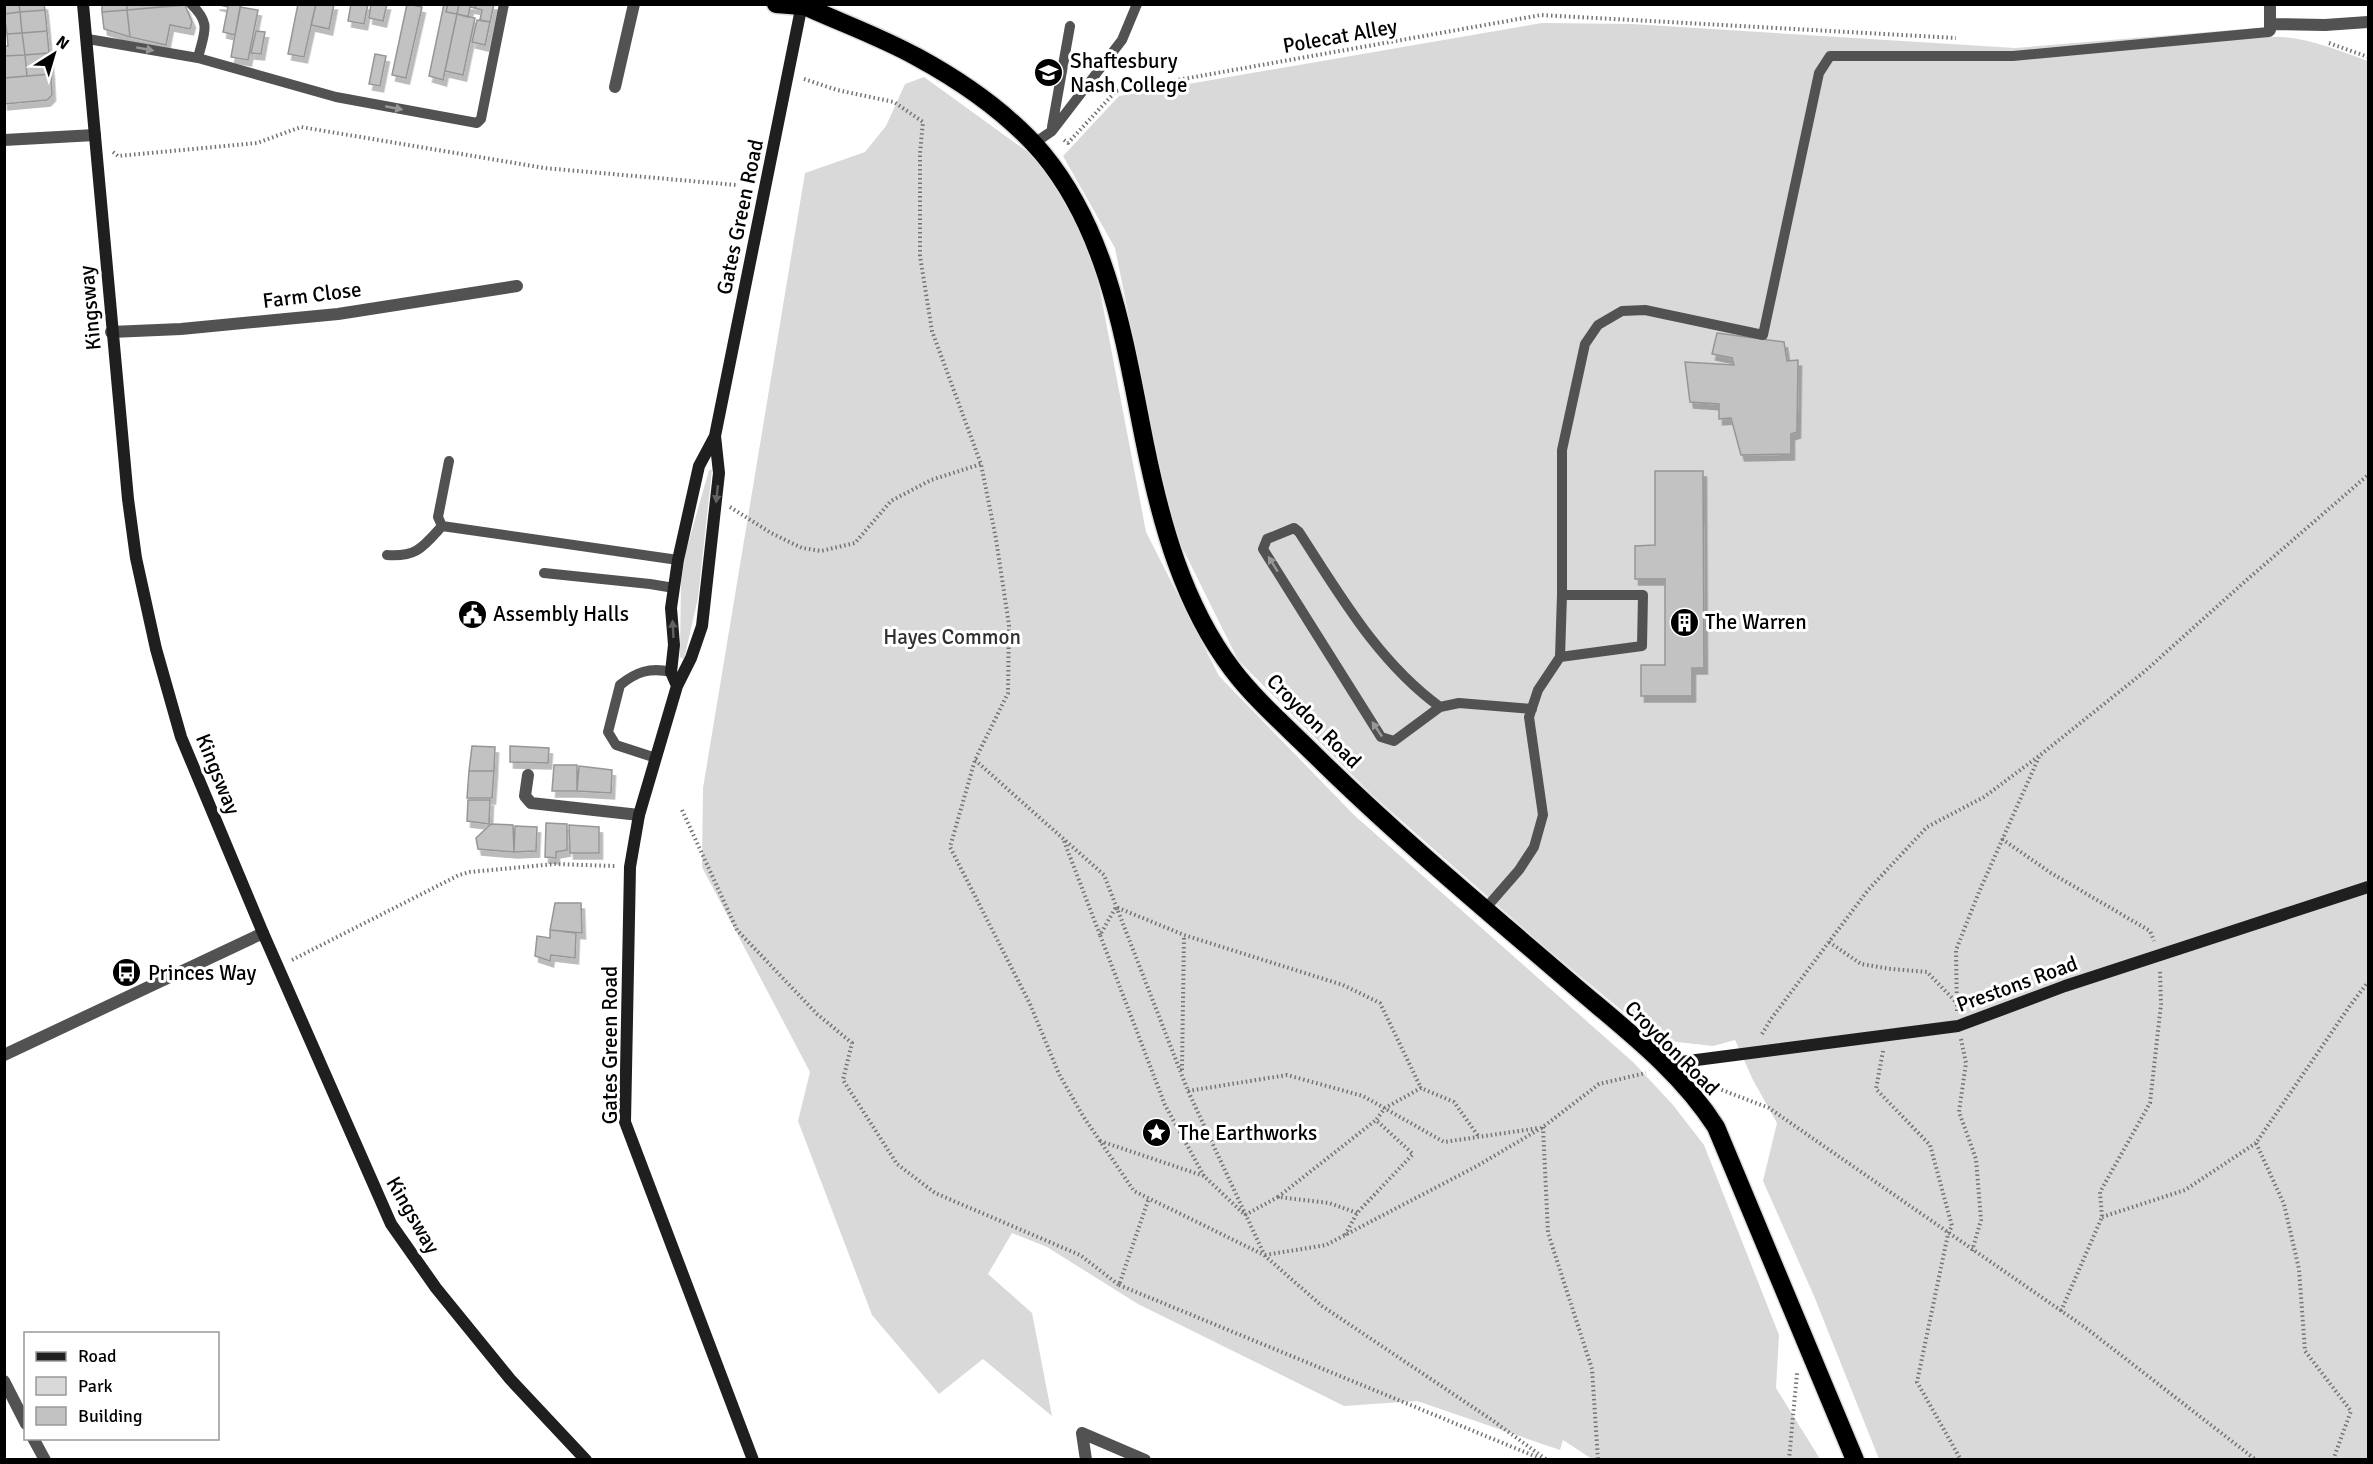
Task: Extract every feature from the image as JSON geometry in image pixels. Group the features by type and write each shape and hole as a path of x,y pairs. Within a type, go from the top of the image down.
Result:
{"highway":[{"name":"Croydon Road","path":"776,4 801,5 867,33 944,73 992,107 1045,157 1076,206 1106,273 1120,321 1162,522 1189,592 1213,639 1232,669 1340,779 1668,1069 1700,1103 1716,1127 1855,1460"}],"street":[{"name":"Kingsway","path":"83,4 88,39 111,332 128,499 136,558 156,649 182,737 263,933 361,1159 400,1240 510,1379 586,1460"},
{"path":"615,87 634,4"},
{"path":"2270,4 2270,28 2368,22"},
{"name":"Gates Green Road","path":"677,686 671,672 674,645 671,609 678,560 699,466 715,436 801,5"},
{"path":"4,140 95,135"},
{"name":"Farm Close","path":"111,332 181,329 338,314 517,286"},
{"name":"Gates Green Road","path":"715,436 719,472 702,626 692,658 677,686 639,815 630,867 625,1122 753,1460"},
{"path":"528,776 525,796 531,803 639,815"},
{"name":"Prestons Road","path":"1668,1069 1681,1062 1958,1026 2066,986 2368,887"},
{"path":"4,1055 263,933"},
{"path":"4,1382 24,1420"},
{"path":"1086,1460 1082,1433 1145,1460"},
{"path":"34,1440 45,1460"}],"lane":[{"path":"191,4 203,15 205,25 198,58"},
{"path":"88,39 198,58 336,97 477,123 481,119 504,4"},
{"path":"1033,144 1052,131 1122,40 1137,4"},
{"path":"1052,131 1070,26"},
{"path":"1485,909 1519,870 1534,847 1543,815 1529,717 1538,690 1560,657 1562,450 1585,344 1598,325 1622,311 1645,310 1763,334 1819,73 1830,56 2013,56 2270,28"},
{"path":"442,526 438,517 449,461"},
{"path":"442,526 678,560"},
{"path":"387,555 407,556 427,544 442,526"},
{"path":"1440,707 1404,678 1367,635 1299,532 1293,528 1267,539 1263,549 1381,737 1394,741 1440,707 1459,703 1532,709"},
{"path":"544,573 674,588"},
{"path":"1560,657 1642,646 1643,596 1562,595"},
{"path":"656,758 616,745 608,732 620,685 640,672 661,670 671,672"}],"path":[{"name":"Polecat Alley","path":"1052,131 1068,143 1116,91 1541,15 1967,39"},
{"path":"788,74 837,90 894,102 923,122 920,153 920,256 928,310 932,331 981,464 1010,626 1008,693 975,760 950,848 1030,1004 1059,1074 1134,1191 1264,1255 1322,1306 1492,1420 1545,1460"},
{"path":"118,156 257,143 301,127 544,168 736,185"},
{"path":"716,499 771,533 802,548 821,551 855,543 891,501 931,480 981,464"},
{"path":"1751,1053 1771,1019 1868,890 1927,827 1984,796 2039,756 2144,672 2248,578 2368,475"},
{"path":"1972,1251 1981,1220 1976,1159 1959,1112 1966,1063 1958,1026 1956,950 2039,756"},
{"path":"975,760 1104,875 1188,1091 1264,1255"},
{"path":"682,810 737,930 817,1014 852,1043 843,1080 897,1164 935,1193 1080,1255 1119,1284 1545,1460"},
{"path":"1062,838 1165,1105 1204,1176 1245,1215"},
{"path":"2002,839 2051,873 2150,931 2160,956 2161,1004 2150,1103 2100,1192 2102,1217 2061,1311"},
{"path":"278,966 470,872 555,864 630,867"},
{"path":"1100,935 1116,907"},
{"path":"1116,907 1184,935 1343,985 1380,1003 1421,1088 1454,1102 1479,1137"},
{"path":"1182,1074 1184,935"},
{"path":"1829,942 1861,964 1927,972 1957,1004"},
{"path":"2102,1217 2185,1190 2256,1143 2368,982"},
{"path":"1886,1036 1876,1089 1930,1145 1952,1226 1948,1234 1917,1382 1961,1460"},
{"path":"1264,1255 1326,1245 1477,1166 1543,1127 1599,1084 1668,1069"},
{"path":"1188,1091 1287,1075 1363,1096 1444,1142 1543,1127"},
{"path":"1708,1084 1768,1108 2061,1311 2256,1460"},
{"path":"1245,1215 1278,1197 1376,1120 1386,1108 1421,1088"},
{"path":"1345,1236 1357,1213 1413,1154 1376,1120"},
{"path":"1543,1127 1548,1233 1592,1369 1598,1460"},
{"path":"1100,1141 1204,1176"},
{"path":"2256,1143 2284,1204 2298,1269 2305,1351 2351,1411 2333,1460"},
{"path":"1278,1197 1329,1203 1357,1213"},
{"path":"1119,1284 1149,1198"},
{"path":"1789,1460 1797,1372"}],"green space":[{"path":"1542,23 1632,24 2015,48 2256,28 2256,38 2299,39 2327,46 2368,61 2368,1459 1879,1459 1814,1296 1763,1181 1777,1123 1753,1080 1735,1040 1713,1046 1677,1042 1649,1033 1546,948 1371,794 1238,660 1171,525 1115,248 1063,156 1119,96"},
{"name":"Hayes Common","path":"924,77 1050,168 1094,259 1146,532 1219,676 1354,815 1634,1063 1673,1105 1704,1145 1779,1335 1776,1388 1820,1459 1592,1459 1563,1440 1560,1450 1417,1401 1344,1406 1138,1304 1047,1247 1012,1233 988,1274 1032,1313 1052,1416 983,1359 939,1394 872,1315 798,1121 810,1072 702,867 703,788 805,173 865,152 886,126 905,84"},
{"path":"709,470 712,470 698,598 684,659 680,657 681,581 686,551"}],"building":[{"path":"4,4 19,4 20,12 4,14"},
{"path":"19,4 44,4 45,10 20,12"},
{"path":"102,4 127,4 127,10 102,12"},
{"path":"127,4 171,4 171,6 127,10"},
{"path":"216,4 241,4 235,35 223,32 228,7"},
{"path":"298,4 316,4 304,57 288,54"},
{"path":"316,4 334,4 329,29 311,25"},
{"path":"351,4 368,4 364,24 348,21"},
{"path":"371,4 387,4 383,21 369,18"},
{"path":"407,4 422,7 406,78 392,75"},
{"path":"444,4 448,4 446,12 457,14 443,80 429,76"},
{"path":"448,4 459,4 457,14 446,12"},
{"path":"459,4 476,4 475,8 470,7 468,17 457,14"},
{"path":"476,4 494,4 490,22 480,20 482,10 475,8"},
{"path":"185,5 192,22 190,29 170,25 166,45 130,37 127,10"},
{"path":"240,7 258,10 248,60 231,57"},
{"path":"45,10 47,31 22,33 20,12"},
{"path":"127,10 130,37 104,29 102,12"},
{"path":"20,12 22,33 7,34 4,14"},
{"path":"457,14 475,18 463,75 445,71"},
{"path":"477,20 490,22 485,45 472,42"},
{"path":"47,31 49,53 25,55 22,33"},
{"path":"256,31 265,32 261,54 251,53"},
{"path":"22,33 25,55 4,56 4,46 8,46 7,34"},
{"path":"49,53 51,74 27,76 25,55"},
{"path":"375,54 386,56 380,86 369,84"},
{"path":"25,55 27,76 4,78 4,56"},
{"path":"51,74 52,95 47,100 4,104 4,78"},
{"path":"1717,333 1784,342 1787,361 1798,360 1797,432 1791,434 1791,454 1741,455 1731,418 1719,419 1719,404 1690,402 1685,362 1734,365 1732,358 1712,354"},
{"name":"The Warren","path":"1655,471 1703,471 1704,668 1692,668 1692,696 1641,696 1641,665 1665,665 1665,579 1635,579 1635,546 1655,545"},
{"path":"472,746 495,747 494,771 469,771"},
{"path":"510,746 549,748 548,763 510,762"},
{"path":"554,765 577,765 577,791 552,791"},
{"path":"579,766 612,770 611,793 577,791"},
{"path":"469,771 494,771 492,798 467,798"},
{"path":"468,800 490,800 489,824 467,821"},
{"path":"546,823 567,824 567,850 556,852 556,858 545,857"},
{"path":"491,824 513,825 514,852 478,849 476,838"},
{"path":"569,825 599,827 599,853 570,853"},
{"path":"515,826 537,827 536,851 514,852"},
{"path":"555,903 581,903 582,933 550,930"},
{"path":"550,930 576,933 575,958 551,955 550,961 535,956 537,936 550,938"}],"place":[{"name":"Shaftesbury Nash College","path":"1049,73"},
{"name":"Assembly Halls","path":"472,614"},
{"name":"The Warren","path":"1684,622"},
{"name":"Princes Way","path":"127,973"},
{"name":"The Earthworks","path":"1157,1133"}]}
